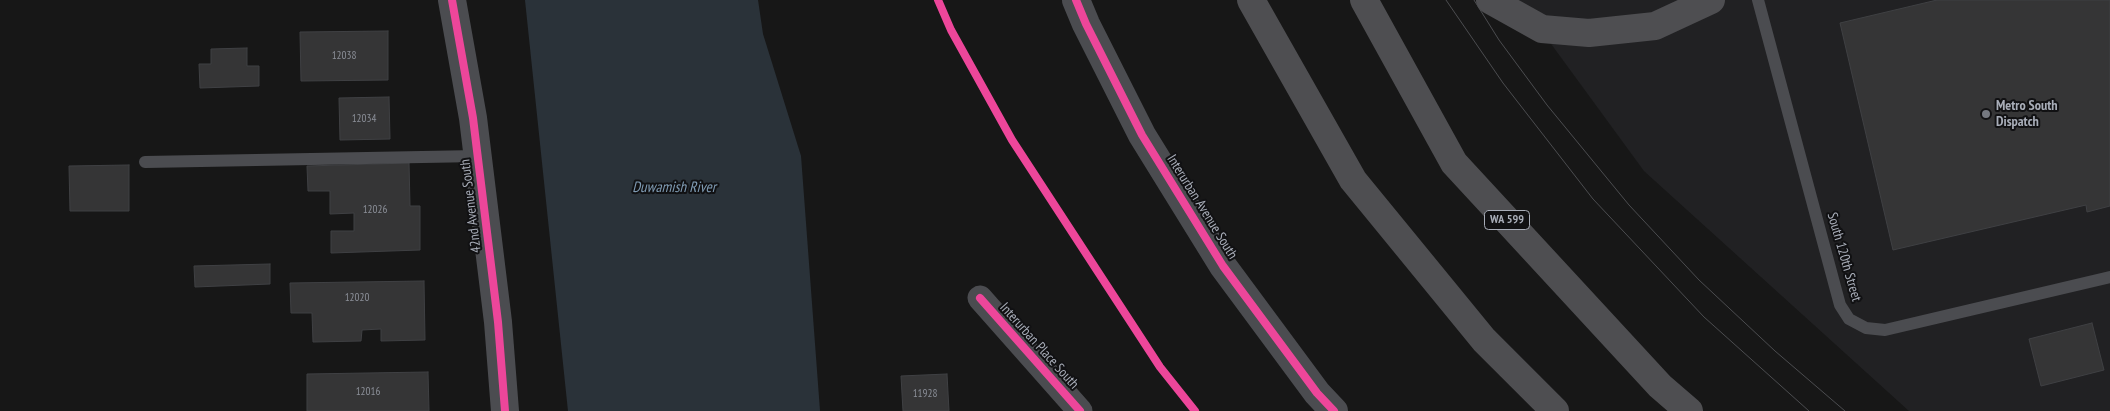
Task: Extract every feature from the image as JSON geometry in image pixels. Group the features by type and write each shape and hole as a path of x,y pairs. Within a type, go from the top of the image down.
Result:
{"highway":[{"path":"1251,0 1353,180 1484,340 1555,411"},
{"name":"WA 599","path":"1364,0 1454,163 1660,386 1689,411"},
{"path":"1490,0 1542,29 1589,33 1656,26 1711,0"}],"street":[{"name":"42nd Avenue South","path":"452,0 478,156 498,322 505,411"},
{"name":"Interurban Avenue South","path":"1076,0 1086,24 1142,135 1218,258 1317,393 1334,411"},
{"name":"Interurban Place South","path":"980,298 1080,411"}],"lane":[{"name":"South 120th Street","path":"1758,0 1840,305 1849,319 1866,328 1885,330 2110,277"},
{"path":"145,162 478,156"}],"shaded area":[{"path":"1519,0 2110,0 2110,411 1909,411 1644,171"}],"water":[{"name":"Duwamish River","path":"525,0 758,0 763,34 801,156 820,411 568,411"}],"building":[{"name":"Metro South Dispatch","path":"1937,0 2110,0 2110,206 2087,212 2086,205 1893,250 1840,23"},
{"path":"388,31 388,80 301,81 300,32"},
{"path":"247,48 247,66 259,66 259,86 200,88 199,64 211,64 211,49"},
{"path":"389,97 390,139 340,140 339,98"},
{"path":"409,163 410,206 420,206 420,250 331,253 331,231 354,231 354,213 330,214 330,191 308,191 307,166"},
{"path":"129,165 129,211 70,211 69,166"},
{"path":"270,264 270,284 195,287 194,266"},
{"path":"424,281 425,340 381,341 381,329 362,330 361,341 313,342 312,313 291,313 290,283"},
{"path":"2092,323 2104,370 2041,386 2029,339"},
{"path":"428,372 429,411 307,411 307,374"},
{"path":"947,374 949,411 903,411 901,376"}],"tram line":[{"path":"1446,0 1503,83 1593,199 1704,317 1809,411"},
{"path":"1474,0 1499,40 1547,105 1629,205 1699,280 1775,351 1845,411"}],"cycle path":[{"path":"452,0 473,118 498,322 505,411"},
{"path":"938,0 951,30 1012,140 1160,367 1195,411"},
{"path":"1076,0 1086,24 1142,135 1223,266 1317,393 1334,411"},
{"path":"980,298 1080,411"}],"place":[{"name":"Metro South Dispatch","path":"1986,114"}]}
